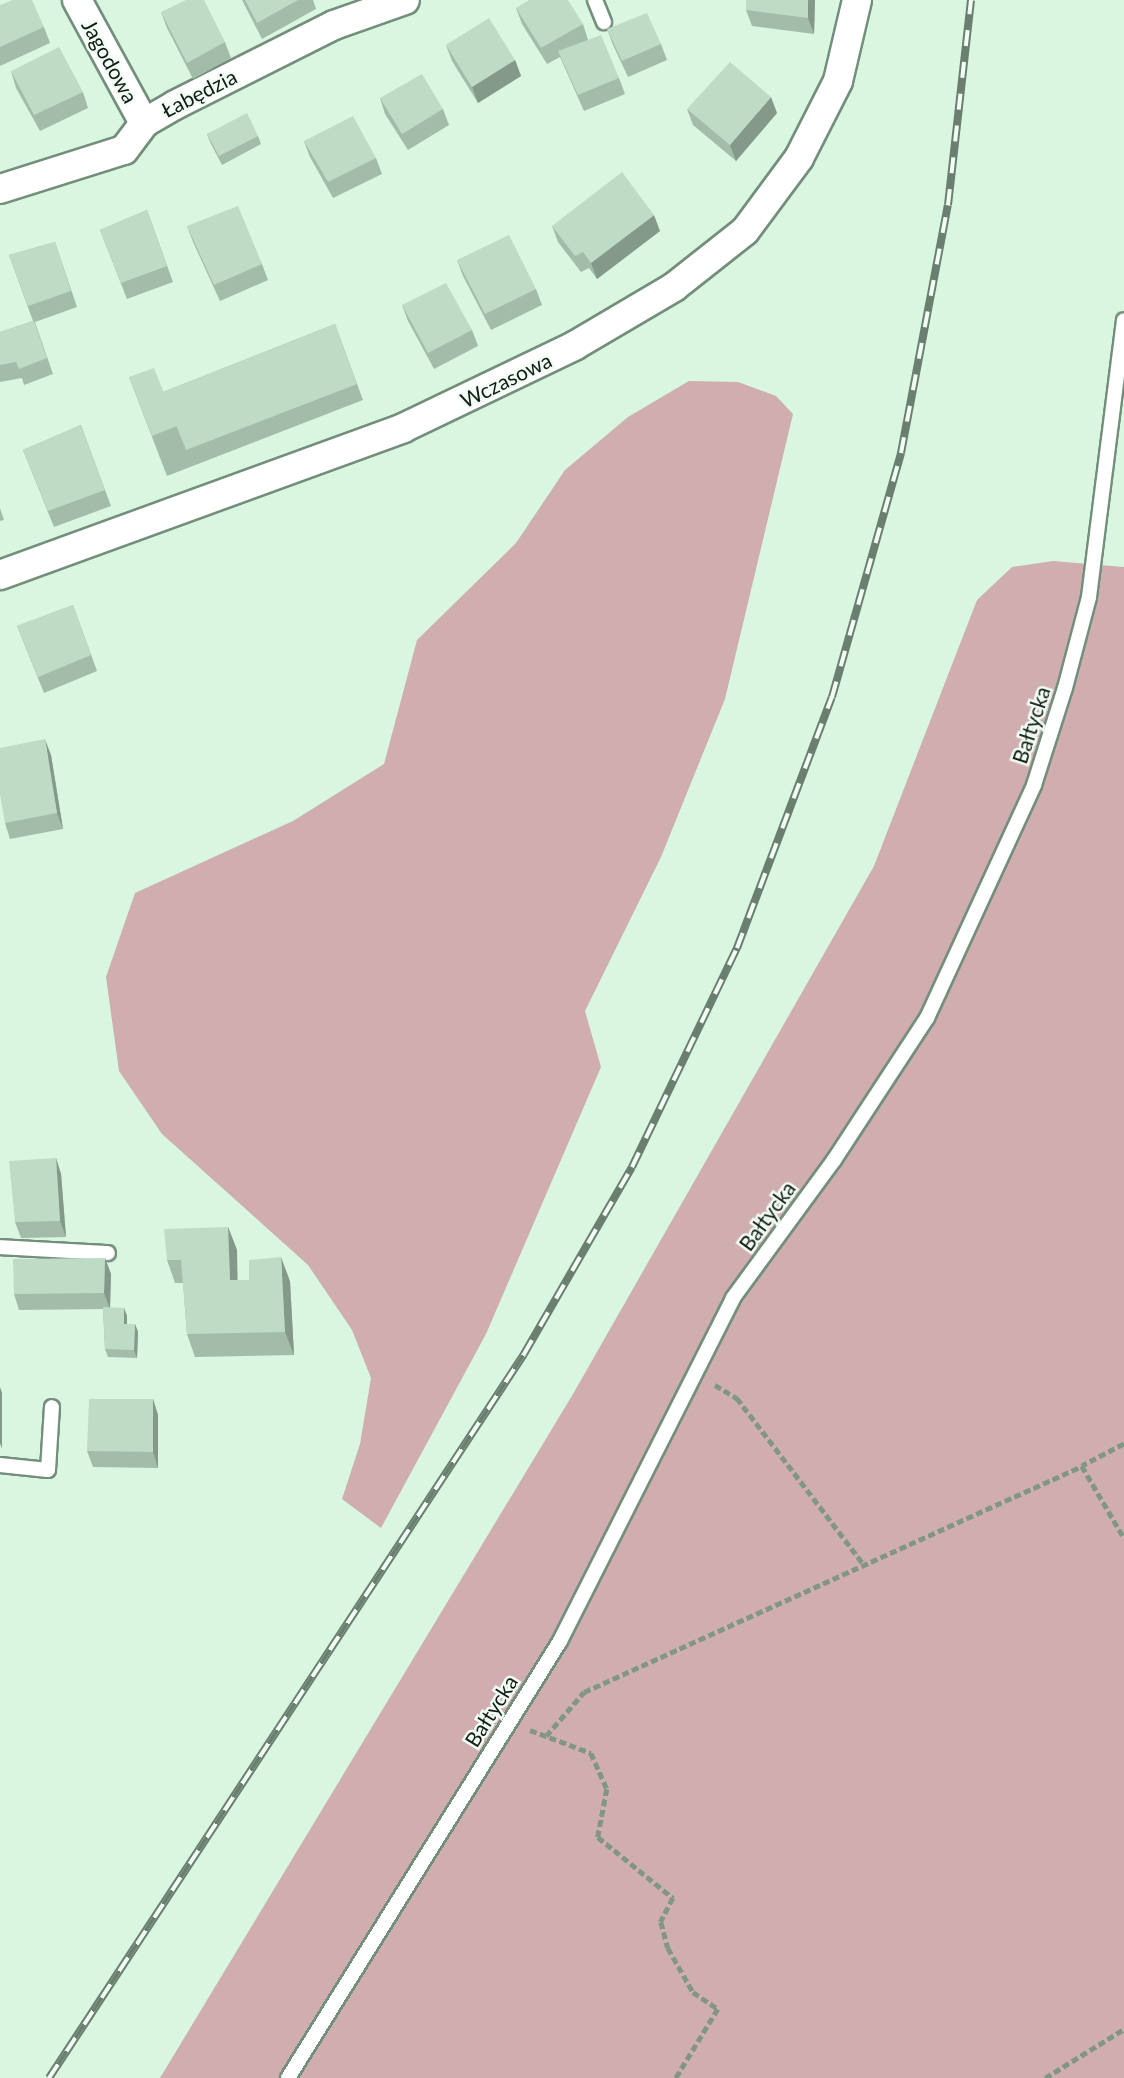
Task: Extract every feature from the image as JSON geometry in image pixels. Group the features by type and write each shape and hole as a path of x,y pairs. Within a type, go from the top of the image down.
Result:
{"street":[{"name":"Jagodowa","path":"77,0 144,123"},
{"name":"Łabędzia","path":"1,188 124,150 144,123 334,25 405,0"},
{"name":"Wczasowa","path":"0,575 403,428 574,346 674,287 745,231 799,158 838,81 857,0"}],"lane":[{"path":"595,0 604,22"},
{"name":"Bałtycka","path":"288,2078 509,1723 597,1572 693,1372 733,1298 874,1102 927,1018 1034,785 1089,597 1124,320"},
{"path":"0,1247 108,1253"},
{"path":"0,1465 48,1470 52,1407"}],"path":[{"path":"693,1372 737,1398 864,1564"},
{"path":"546,1736 584,1692 1082,1466 1124,1444"},
{"path":"1082,1466 1124,1538"},
{"path":"509,1723 591,1753 607,1789 598,1837 673,1898 661,1922 668,1948 693,1992 718,2009 676,2078"},
{"path":"1045,2078 1124,2029"}],"shaded area":[{"path":"689,381 738,382 776,396 793,414 725,699 661,857 585,1011 601,1067 486,1334 381,1528 342,1499 360,1444 371,1378 352,1330 308,1265 162,1134 119,1071 106,977 135,893 293,821 384,764 417,640 516,543 565,470 628,417"},
{"path":"1053,561 1124,567 1124,2078 160,2078 573,1394 874,866 977,600 1012,567"}],"building":[{"path":"13,0 32,0 44,27 0,47 0,5"},
{"path":"186,0 204,0 225,42 187,63 161,12"},
{"path":"245,0 298,0 257,23"},
{"path":"529,0 568,0 583,24 541,48 516,8"},
{"path":"746,0 808,0 808,18 746,10"},
{"path":"647,13 661,44 622,61 607,29"},
{"path":"489,18 515,60 472,87 446,45"},
{"path":"601,35 619,78 578,95 558,51"},
{"path":"59,47 83,92 34,115 11,71"},
{"path":"730,62 771,97 730,145 687,109"},
{"path":"422,74 443,109 402,134 380,98"},
{"path":"247,113 258,136 219,156 207,134"},
{"path":"353,116 376,158 328,182 304,141"},
{"path":"622,172 654,215 591,263 583,252 575,256 552,226"},
{"path":"238,206 262,264 214,285 187,226"},
{"path":"147,210 167,266 121,283 100,230"},
{"path":"509,235 536,289 485,314 457,260"},
{"path":"55,242 71,291 28,306 9,255"},
{"path":"446,283 472,330 428,353 402,305"},
{"path":"34,321 47,358 19,369 16,362 0,365 0,332"},
{"path":"335,324 357,384 186,450 163,392"},
{"path":"154,368 177,426 152,436 129,377"},
{"path":"81,425 105,490 48,511 23,450"},
{"path":"73,605 91,655 38,677 17,626"},
{"path":"45,739 57,813 5,823 0,794 0,748"},
{"path":"56,1158 60,1221 15,1222 9,1161"},
{"path":"228,1227 230,1280 249,1280 249,1260 281,1257 285,1332 187,1334 181,1260 167,1260 164,1229"},
{"path":"105,1258 104,1293 14,1294 13,1259"},
{"path":"103,1307 124,1308 124,1324 135,1324 134,1350 105,1349"},
{"path":"89,1399 153,1399 153,1452 87,1451"}],"railway":[{"path":"49,2078 524,1354 632,1167 737,948 832,697 901,453 948,205 971,0"}]}
